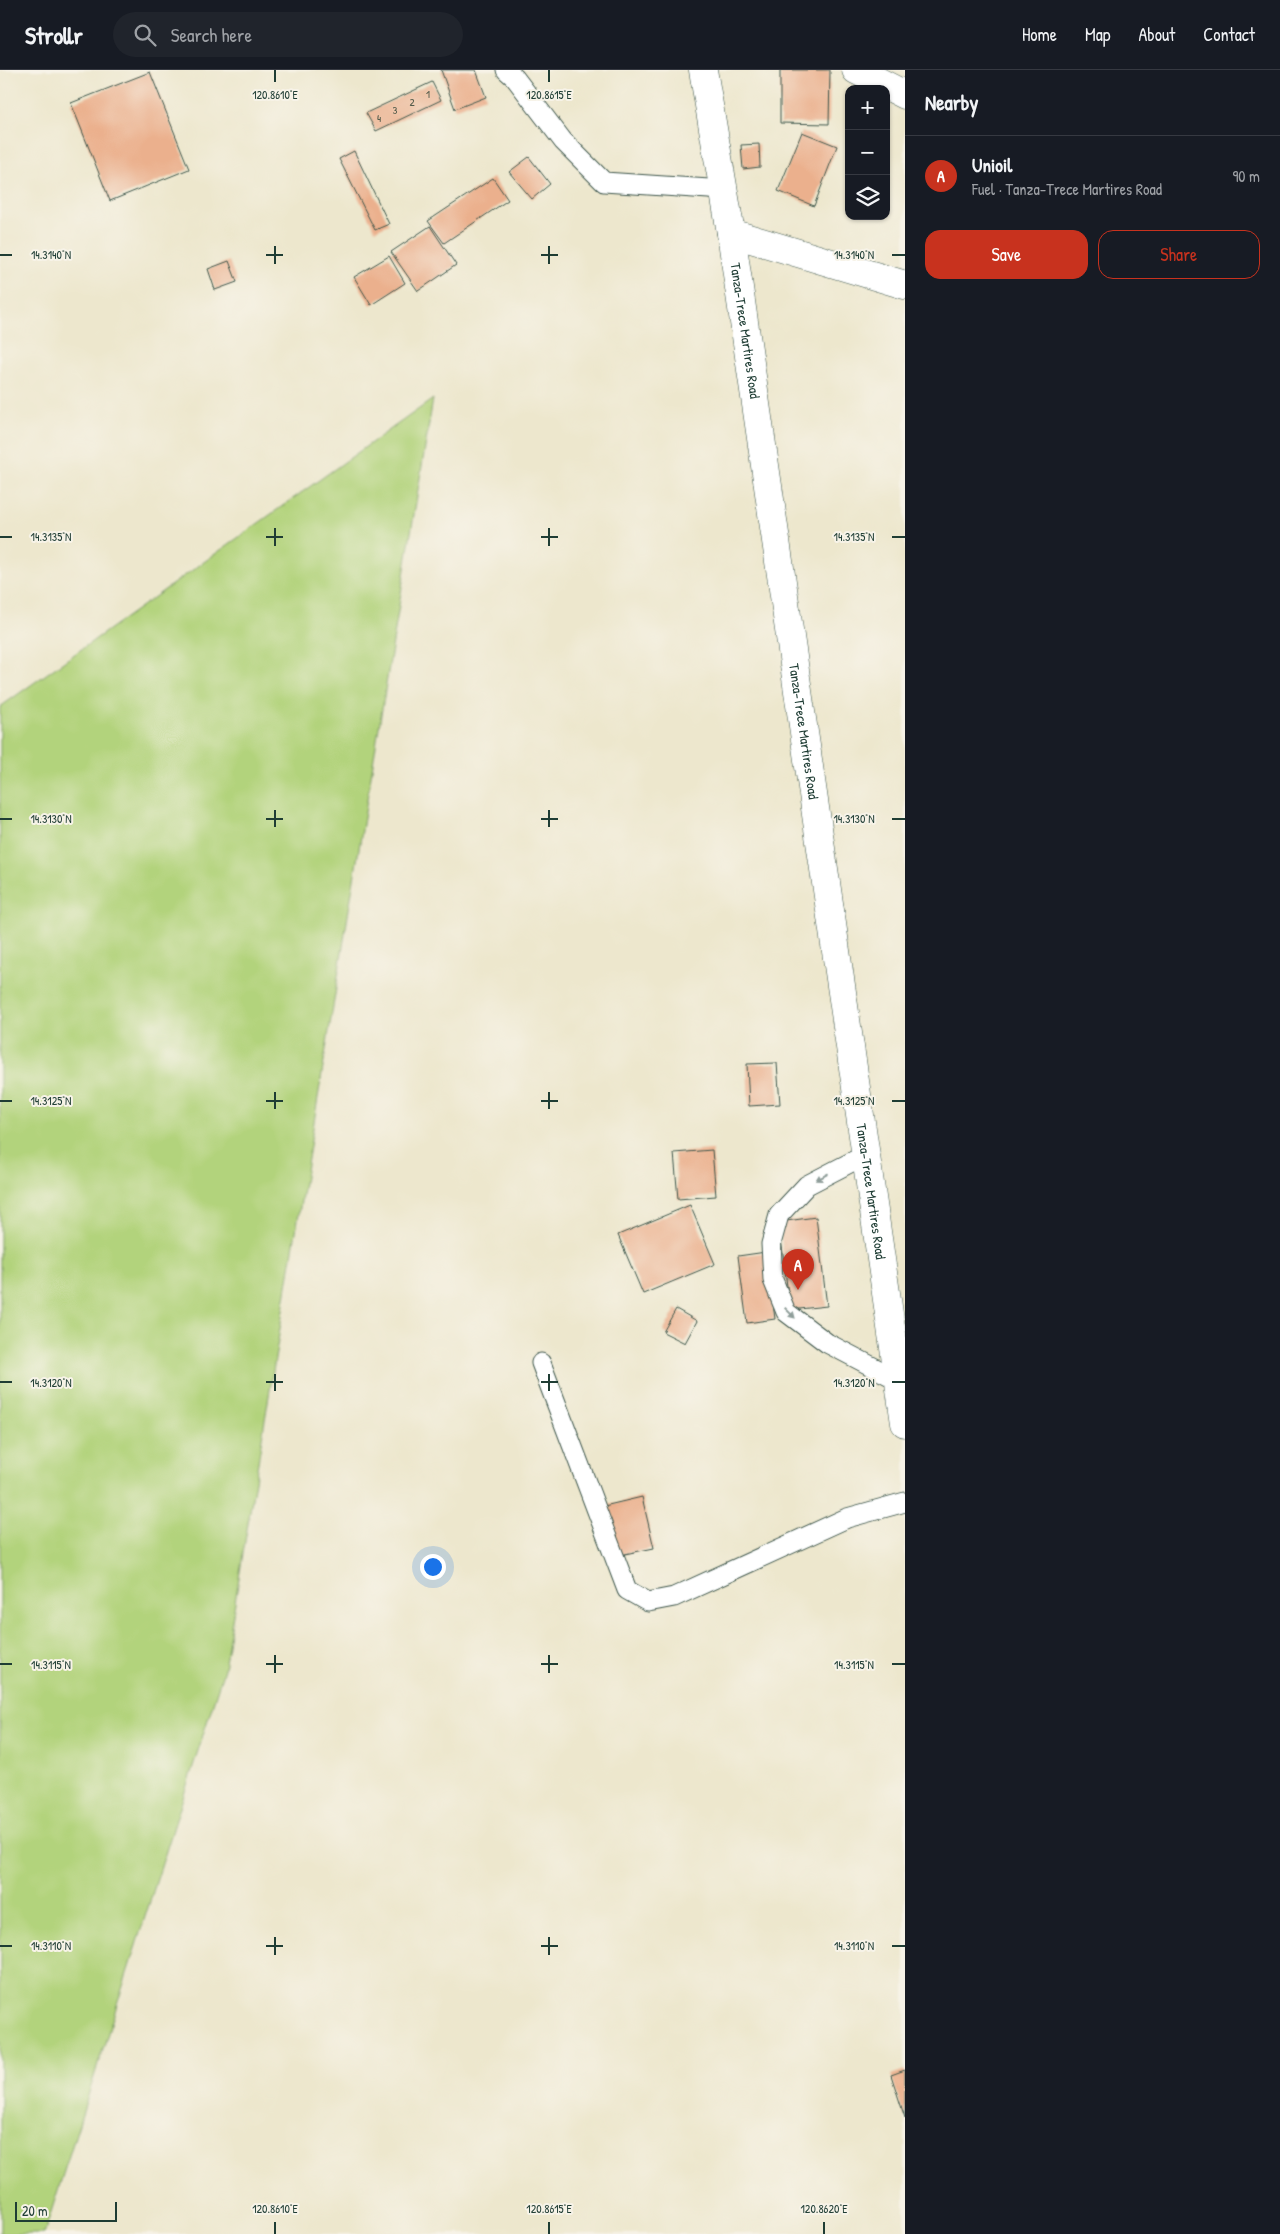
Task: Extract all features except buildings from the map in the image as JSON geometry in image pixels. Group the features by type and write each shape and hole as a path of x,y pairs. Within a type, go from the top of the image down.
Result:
{"main road":[{"name":"Tanza-Trece Martires Road","path":"703,70 731,233 905,1423"},
{"path":"856,70 905,95"},
{"path":"731,233 905,285"}],"lane":[{"path":"506,70 515,78 563,141 604,182 724,190"},
{"path":"865,1155 807,1185 779,1215 771,1244 773,1280 786,1312 828,1343 898,1380"},
{"path":"541,1363 627,1590 648,1602 674,1597 847,1518 905,1502"}],"green space":[{"path":"433,399 224,1669 44,2234 0,2234 0,707"}],"place":[{"name":"Unioil","path":"798,1290"}]}
